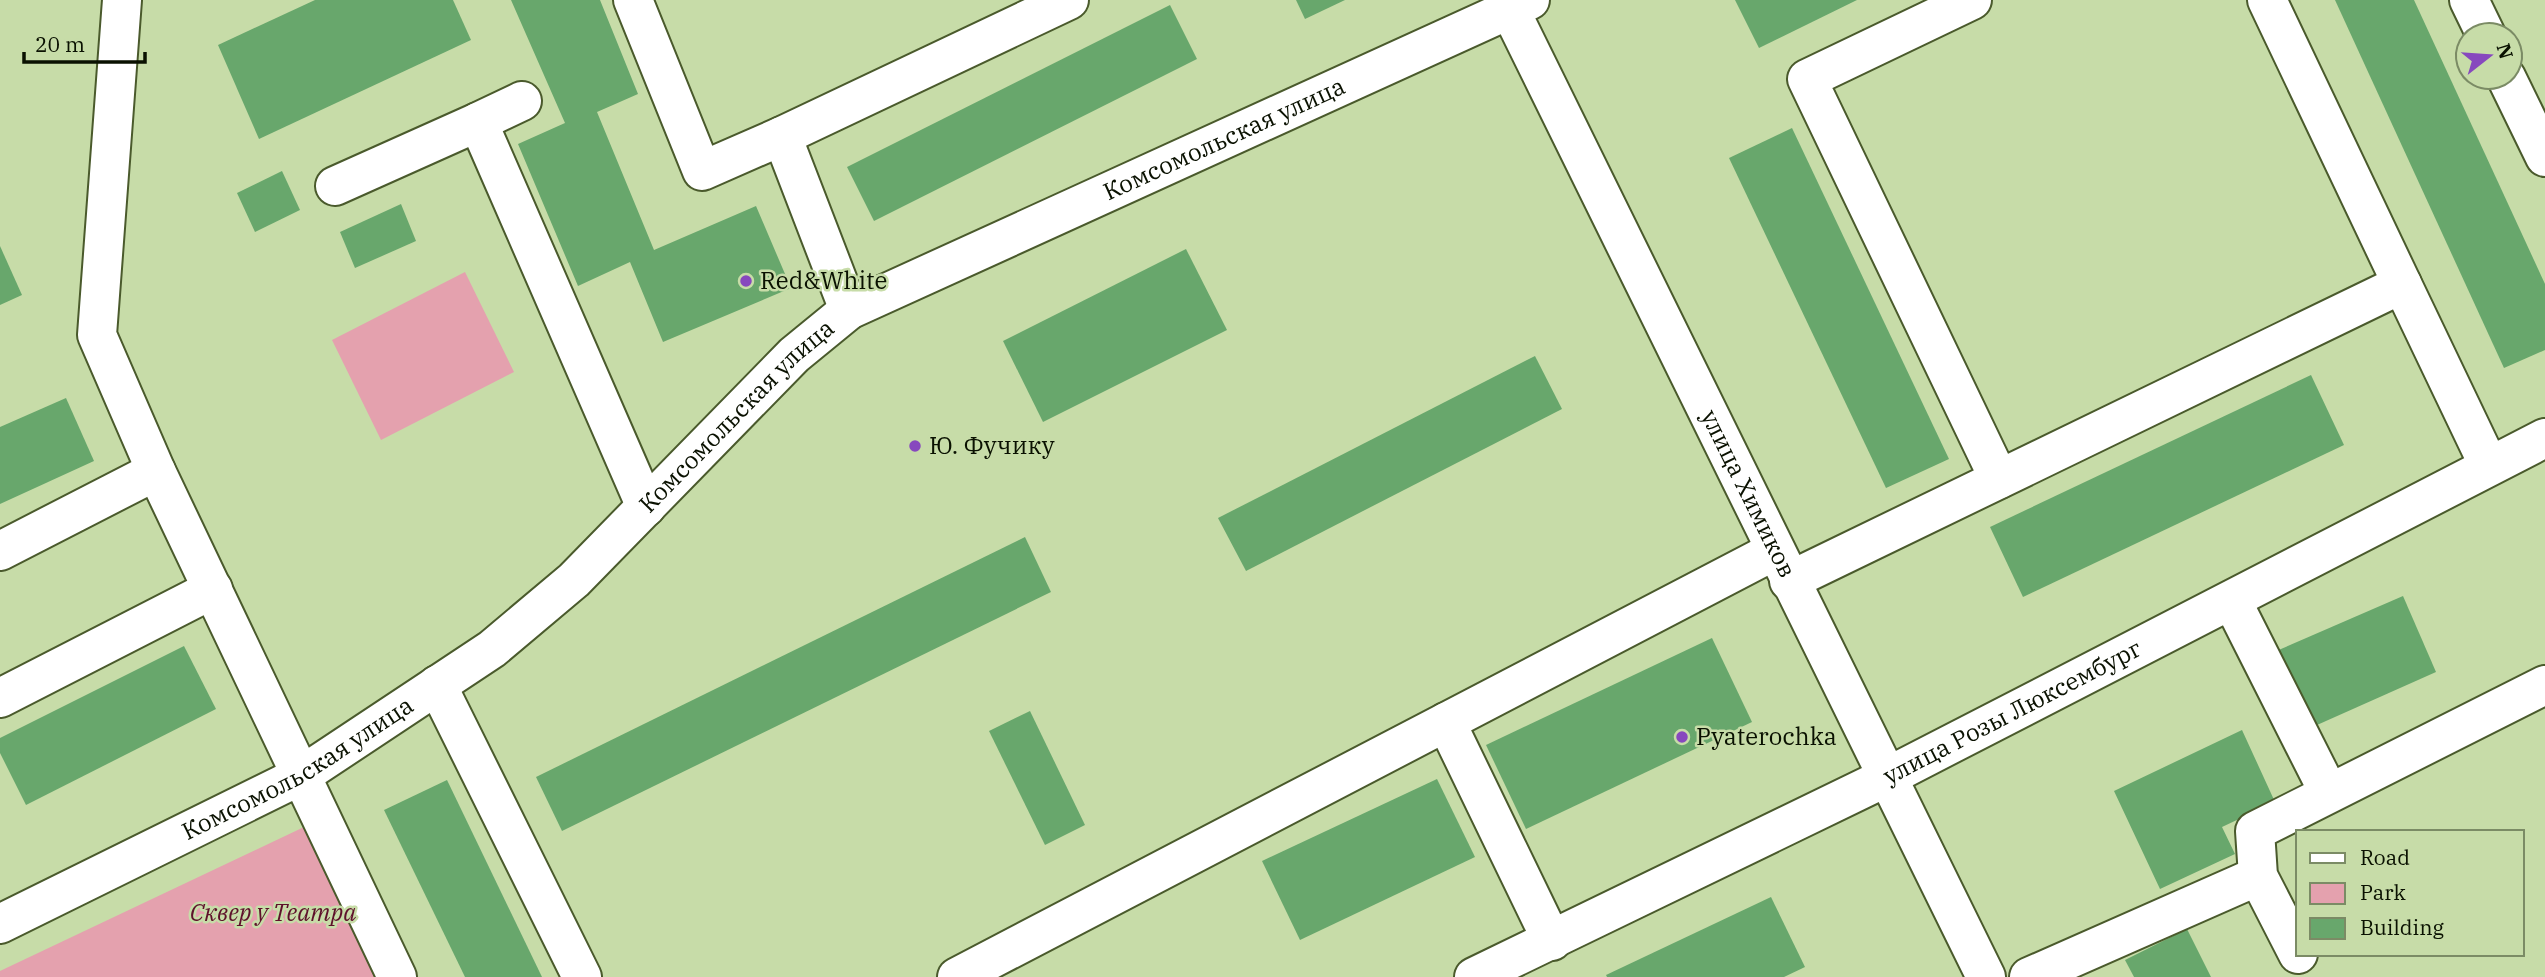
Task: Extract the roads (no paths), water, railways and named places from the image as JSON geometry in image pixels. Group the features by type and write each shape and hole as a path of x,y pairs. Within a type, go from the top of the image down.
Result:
{"street":[{"path":"122,0 97,335 156,471 397,977"},
{"path":"633,0 702,171 1069,0"},
{"path":"1972,0 1807,79 1999,479"},
{"path":"2267,0 2489,466"},
{"path":"2469,0 2479,21"},
{"name":"Комсомольская улица","path":"0,924 302,775 492,649 574,580 794,355 849,310 1520,5"},
{"name":"улица Химиков","path":"1520,5 1782,566 1986,977"},
{"path":"2513,91 2545,157"},
{"path":"335,186 522,101"},
{"path":"478,122 646,507"},
{"path":"782,136 849,310"},
{"path":"957,977 1446,722 1782,566 1999,479 2402,284"},
{"name":"улица Розы Люксембург","path":"1474,977 1887,778 2545,438"},
{"path":"0,551 156,471"},
{"path":"0,698 214,589"},
{"path":"2232,601 2329,793"},
{"path":"437,685 582,977"},
{"path":"2296,950 2258,876 2255,831 2545,685"},
{"path":"1446,722 1552,941"},
{"path":"2029,977 2258,876"},
{"path":"2299,956 2310,977"}],"place":[{"name":"Red&White","path":"746,281"},
{"name":"Ю. Фучику","path":"915,446"},
{"name":"Pyaterochka","path":"1682,737"}],"park label":[{"name":"Сквер у Театра","path":"273,913"}]}
